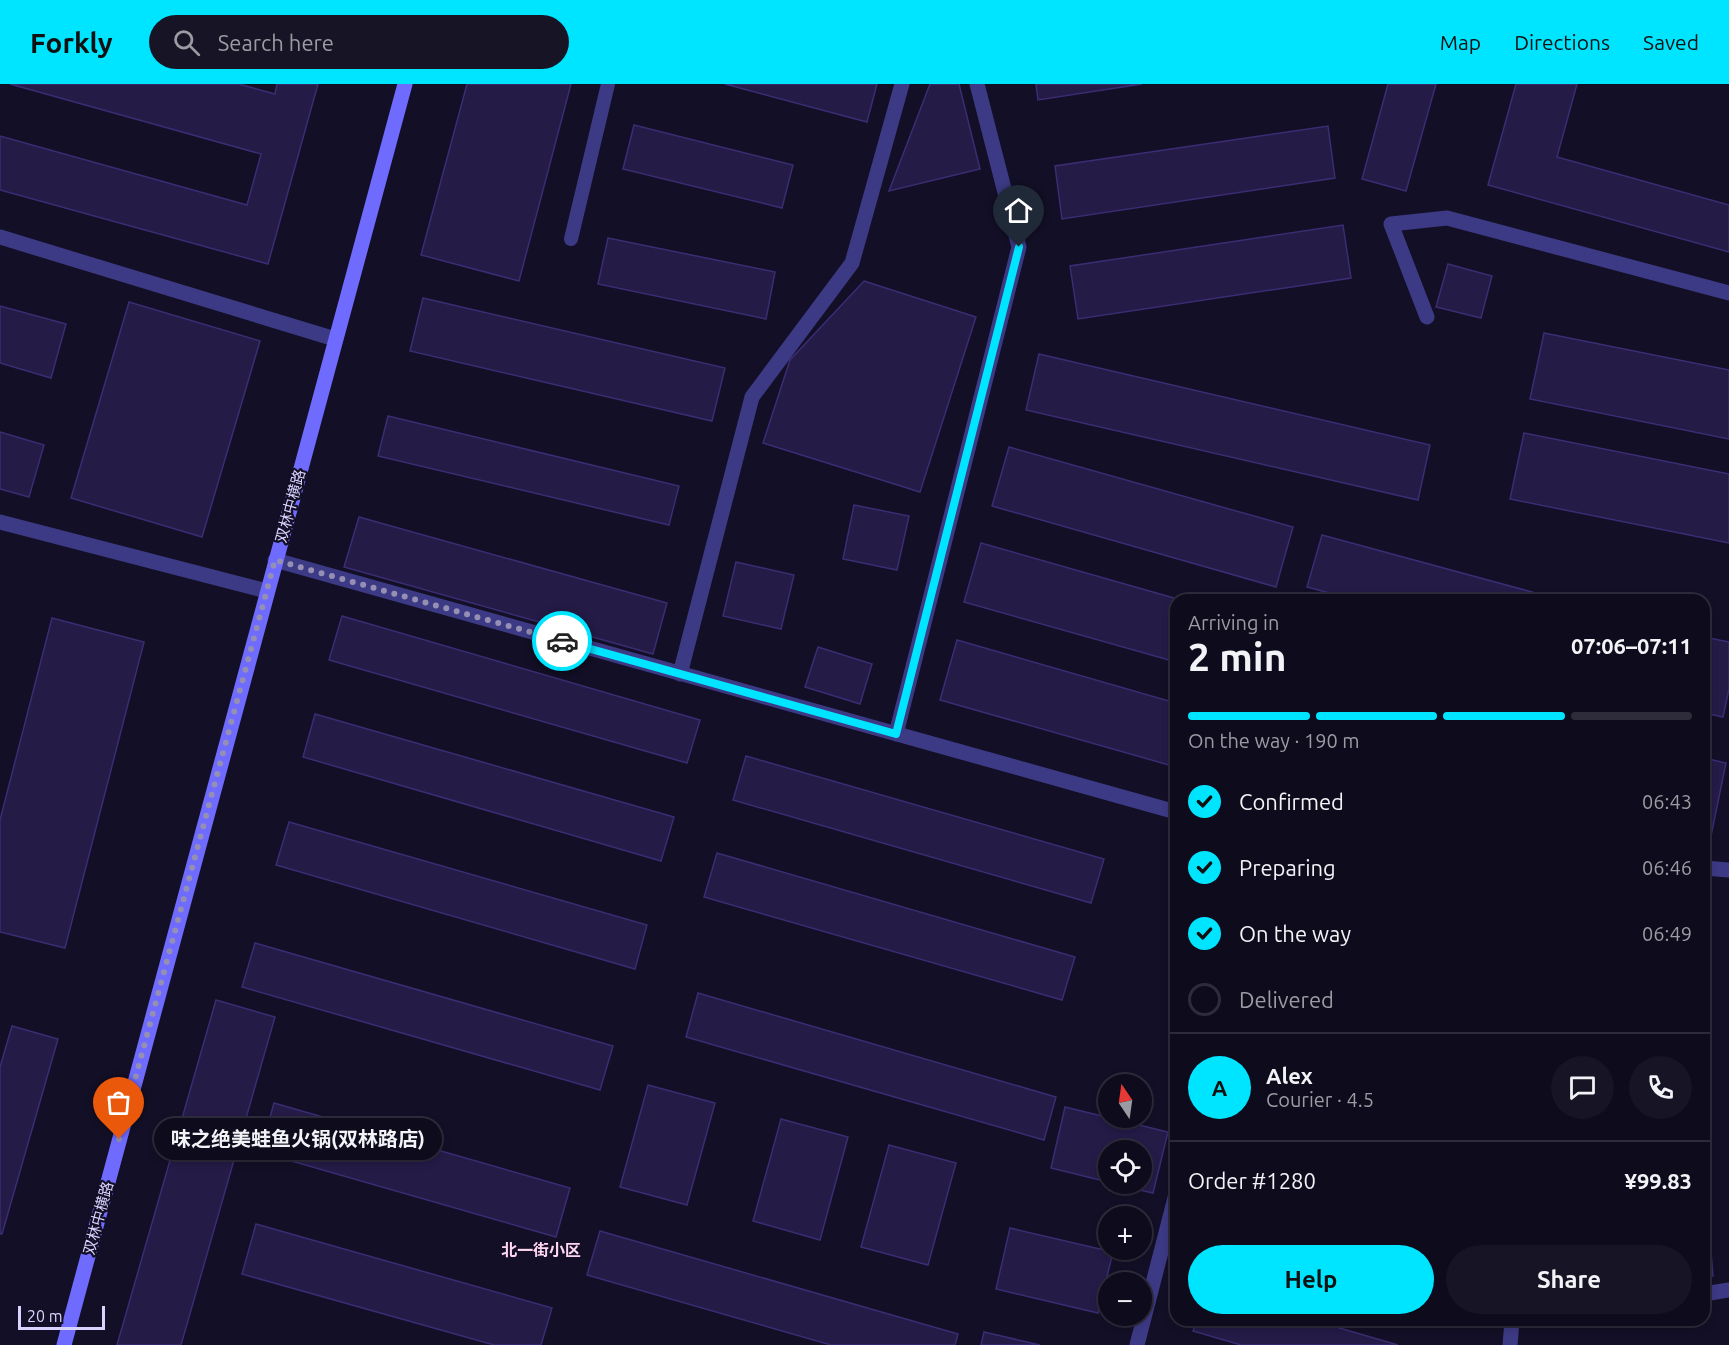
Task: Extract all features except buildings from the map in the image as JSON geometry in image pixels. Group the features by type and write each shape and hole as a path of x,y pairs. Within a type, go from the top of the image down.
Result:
{"street":[{"name":"双林中横路","path":"64,1345 405,84"},
{"path":"680,674 752,397 852,263 902,84"},
{"path":"896,734 1019,247 977,84"},
{"path":"1427,317 1391,224 1447,218 1729,293"},
{"path":"0,237 335,339"},
{"path":"0,522 267,591"},
{"path":"275,560 1170,810"},
{"path":"1710,868 1729,870"},
{"path":"1137,1345 1170,1217"},
{"path":"1710,1293 1729,1290"},
{"path":"1510,1345 1512,1326"}],"lane":[{"path":"571,239 608,84"}],"way so far":[{"path":"119,1139 275,560 562,641"}],"place":[{"name":"味之绝美蛙鱼火锅(双林路店)","path":"119,1139"}],"district":[{"name":"北一街小区","path":"541,1250"}],"route":[{"path":"562,641 896,734 1019,247"}]}
